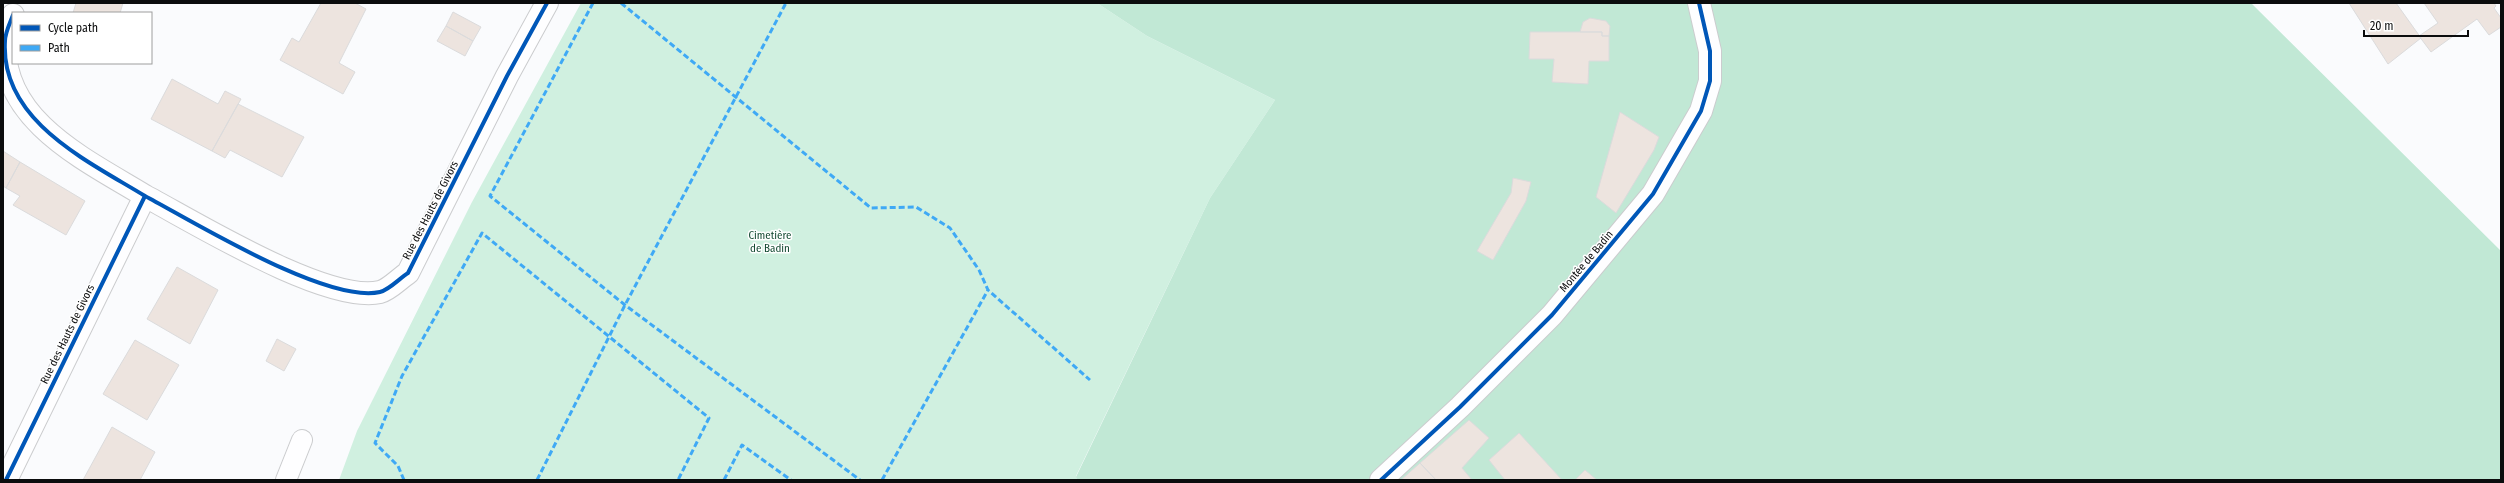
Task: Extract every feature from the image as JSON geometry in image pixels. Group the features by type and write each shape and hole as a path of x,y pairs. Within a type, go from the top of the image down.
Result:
{"street":[{"name":"Rue des Hauts de Givors","path":"12,17 5,41 9,76 24,109 71,151 145,196 260,258 346,291 381,292 408,273 507,76 547,3"},
{"name":"Montée de Badin","path":"1382,480 1460,407 1552,315 1653,194 1701,111 1710,81 1710,51 1699,3"},
{"name":"Rue des Hauts de Givors","path":"6,480 145,196"}],"lane":[{"path":"286,480 302,440"}],"green space":[{"name":"Cimetière de Badin","path":"581,3 1097,3 1147,36 1275,100 1210,198 1076,476 1077,480 339,480 357,431 472,202"},
{"path":"1097,3 2251,3 2501,251 2501,480 1077,480 1076,477 1210,198 1275,100 1147,36"}],"building":[{"path":"76,3 123,3 120,12 73,12"},
{"path":"321,3 355,3 366,9 339,63 355,72 343,94 280,60 292,38 299,42"},
{"path":"2349,3 2396,3 2421,38 2388,64"},
{"path":"2424,3 2494,3 2496,6 2494,8 2501,18 2501,27 2489,35 2477,19 2431,52 2419,36 2438,23"},
{"path":"453,12 481,27 473,41 446,26"},
{"path":"1590,18 1606,21 1610,26 1609,36 1602,36 1602,32 1580,32 1583,22"},
{"path":"446,26 473,41 465,56 437,41"},
{"path":"1530,32 1602,32 1602,36 1609,36 1609,61 1589,61 1588,84 1552,82 1554,59 1529,59"},
{"path":"172,79 218,104 225,91 241,99 212,151 151,119"},
{"path":"238,104 304,137 282,177 230,150 225,158 212,151"},
{"path":"1620,112 1659,137 1654,150 1616,213 1596,197"},
{"path":"3,151 20,162 6,188 3,186"},
{"path":"20,162 85,201 66,235 13,205 20,196 6,188"},
{"path":"1513,178 1531,182 1526,201 1493,260 1477,251 1511,193"},
{"path":"177,267 218,290 190,344 147,319"},
{"path":"277,339 296,349 284,371 266,361"},
{"path":"135,340 179,365 147,420 103,394"},
{"path":"1469,420 1489,438 1462,468 1472,480 1436,480 1420,463"},
{"path":"112,427 155,452 140,480 83,480"},
{"path":"1519,433 1562,480 1505,480 1489,460"},
{"path":"1420,463 1436,480 1401,480"},
{"path":"1585,470 1597,480 1575,480"}],"marked path":[{"path":"593,3 490,196 625,305 860,480"},
{"path":"621,3 871,208 916,207 950,228 979,270 988,290 1090,380"},
{"path":"537,480 625,305 786,3"},
{"path":"404,480 398,466 375,443 402,376 482,233 709,418 678,480"},
{"path":"882,480 988,290"},
{"path":"724,480 742,445 791,480"}],"cycle path":[{"path":"145,196 227,241 295,274 328,286 357,292 383,291 408,273 507,76 547,3"},
{"path":"1381,480 1460,407 1552,315 1653,194 1701,111 1710,81 1710,51 1699,3"},
{"path":"6,480 145,196 74,153 32,116 17,94 7,69 5,38 12,18"}]}
